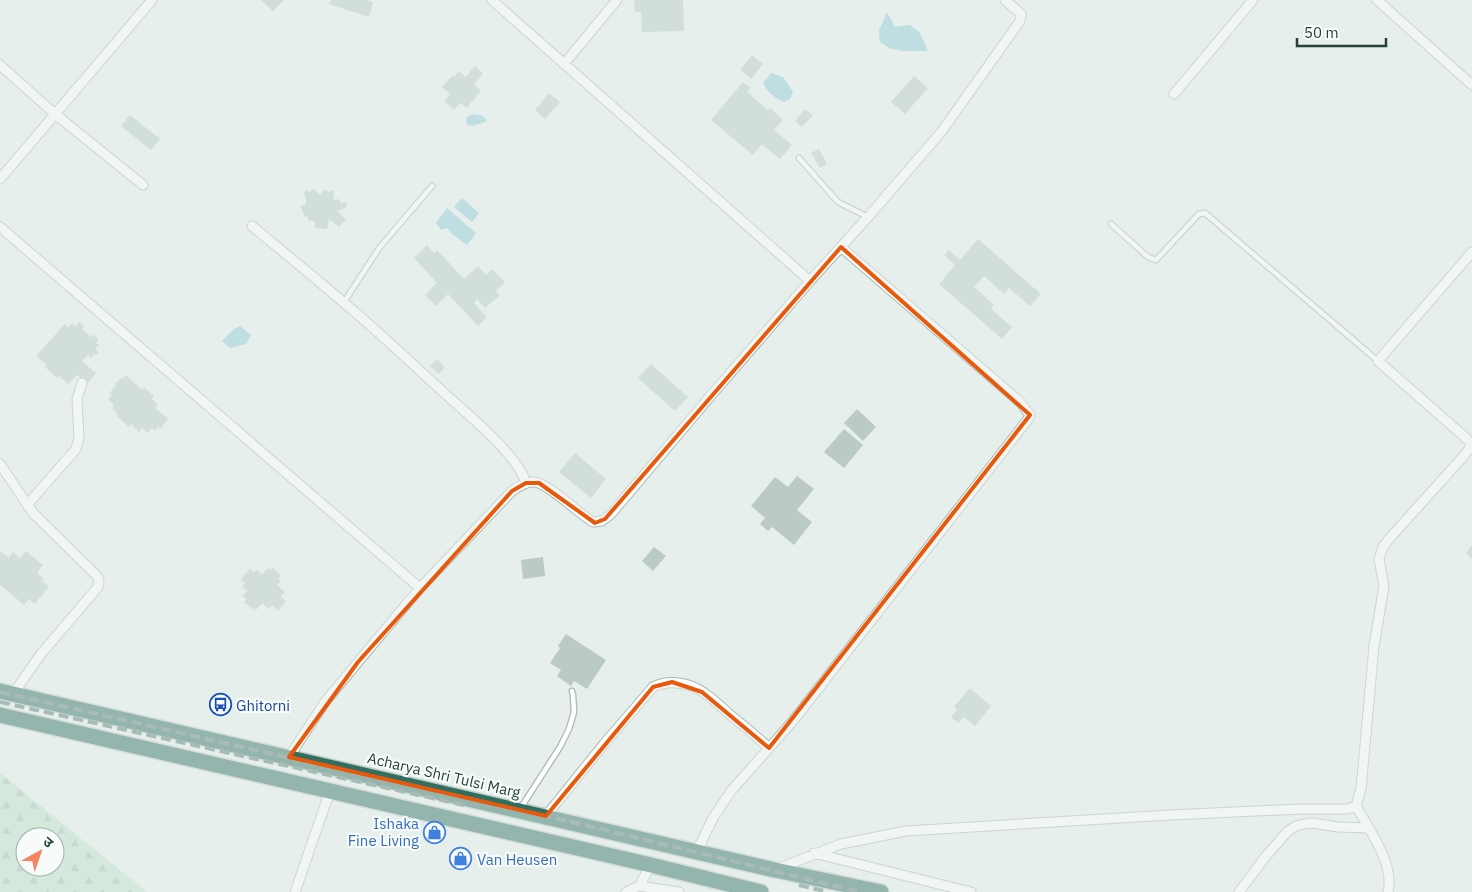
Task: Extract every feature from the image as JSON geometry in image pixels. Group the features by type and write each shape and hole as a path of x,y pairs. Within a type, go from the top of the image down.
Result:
{"highway":[{"name":"Acharya Shri Tulsi Marg","path":"6,692 775,870 881,892"},
{"path":"0,715 761,892"},
{"path":"651,865 653,841"}],"street":[{"path":"0,179 152,0"},
{"path":"492,0 810,282"},
{"path":"564,64 617,0"},
{"path":"289,757 330,696 420,588 512,491 526,483 534,482 546,487 593,522 605,519 611,514 708,399 942,131 1020,21 1021,14 1005,0"},
{"path":"1174,94 1253,0"},
{"path":"1377,0 1472,85"},
{"path":"0,65 55,114 143,185"},
{"path":"252,226 344,302 468,415 517,464 526,483"},
{"path":"0,227 420,588"},
{"path":"697,851 713,818 724,801 793,721 1030,418 1030,415 1020,402 841,247"},
{"path":"1388,892 1390,884 1389,872 1356,806 1361,789 1374,646 1384,586 1379,558 1388,539 1469,449 1471,440 1378,361 1472,252"},
{"path":"27,505 76,449 79,438 77,399 82,384"},
{"path":"0,464 27,505 41,522 98,576 99,581 98,588 42,654 6,692"},
{"path":"546,816 653,687 660,684 672,682 691,686 702,692 770,748"},
{"path":"295,892 330,791"},
{"path":"775,870 814,853 841,844 906,832 1170,815 1302,809 1348,810 1356,806"},
{"path":"1240,892 1266,856 1288,831 1296,826 1313,823 1368,828"},
{"path":"814,853 972,892"},
{"path":"640,886 651,865"},
{"path":"626,892 640,886 679,892"}],"lane":[{"path":"799,158 838,202 868,217"},
{"path":"344,302 377,251 432,186"},
{"path":"1111,224 1148,257 1156,260 1199,214 1205,213 1378,361"},
{"path":"519,810 560,748 569,728 574,712 572,691"}],"highlighted area":[{"path":"841,247 1030,415 769,748 702,692 672,682 653,687 546,816 289,757 358,662 512,491 526,483 539,483 595,523 605,519"}],"green space":[{"path":"0,773 147,892 0,892"}],"water":[{"path":"887,12 895,27 910,25 920,33 928,51 891,49 880,42 879,31"},
{"path":"771,73 783,77 793,92 790,99 784,102 774,97 767,90 763,83"},
{"path":"474,114 483,116 487,121 472,126 466,124 467,117"},
{"path":"462,198 479,213 472,222 454,207"},
{"path":"447,208 476,233 467,245 447,228 441,230 436,223"},
{"path":"240,326 251,335 246,344 230,348 222,341 234,329"}],"building":[{"path":"261,0 284,0 273,11"},
{"path":"331,0 366,0 373,2 369,17 329,4"},
{"path":"634,0 683,0 684,31 642,32 641,12 635,12"},
{"path":"752,55 763,64 751,79 740,70"},
{"path":"475,66 483,74 474,85 481,90 467,108 460,103 454,110 444,101 450,94 442,87 459,71 466,77"},
{"path":"914,76 928,88 905,114 891,102"},
{"path":"743,82 751,88 747,91 756,100 768,110 770,108 783,120 774,130 792,145 780,159 762,144 753,155 711,120"},
{"path":"549,93 560,102 545,119 535,110"},
{"path":"805,109 813,115 802,127 795,121"},
{"path":"130,115 160,139 151,150 121,126"},
{"path":"819,149 827,164 820,168 811,153"},
{"path":"314,189 320,195 324,190 329,192 333,190 334,200 339,199 341,204 346,202 347,207 337,211 346,219 339,227 329,219 327,229 315,228 315,222 308,220 308,216 305,217 300,206 306,204 306,197 303,194 306,190 309,192"},
{"path":"978,239 1041,294 1030,306 1009,288 1004,294 984,276 974,287 994,305 991,309 1012,327 1002,339 939,284 955,265 944,255 949,250 960,260"},
{"path":"427,245 434,253 437,250 464,279 478,266 486,275 492,269 505,282 496,291 500,295 485,308 477,299 474,303 487,317 478,326 448,294 436,306 425,295 437,283 414,258"},
{"path":"79,322 84,326 82,329 91,337 93,335 99,340 96,343 99,345 95,349 99,352 91,358 88,355 82,361 96,373 87,384 77,375 68,384 59,376 57,378 45,367 47,365 36,356 65,324 68,328 72,323 76,326"},
{"path":"437,359 445,367 439,374 430,366"},
{"path":"651,364 688,397 675,411 638,378"},
{"path":"126,375 142,390 144,387 154,396 152,399 158,405 155,408 168,419 160,429 158,427 155,431 152,428 148,433 142,428 139,432 131,424 129,427 117,416 118,414 112,408 114,405 108,399 112,395 109,393 116,386 115,384"},
{"path":"857,409 876,427 863,441 844,423"},
{"path":"844,429 863,445 844,468 824,452"},
{"path":"575,453 606,479 591,498 559,472"},
{"path":"797,476 814,489 797,510 812,522 794,545 772,527 768,531 760,524 765,518 751,506 775,477 788,487"},
{"path":"1472,545 1472,559 1466,553"},
{"path":"654,547 666,556 653,571 642,561"},
{"path":"0,551 9,558 13,552 20,558 26,551 43,565 37,573 44,579 42,581 49,586 35,604 29,599 24,605 0,585"},
{"path":"543,557 545,576 523,579 521,560"},
{"path":"268,568 271,570 273,568 281,575 278,578 281,581 277,585 285,592 281,597 286,601 278,611 272,605 269,609 262,603 256,610 253,607 252,609 244,602 247,599 242,596 247,591 242,586 245,583 241,579 250,569 254,572 257,570 262,574"},
{"path":"566,634 606,660 587,689 574,681 571,686 557,676 561,670 550,663 560,648 558,646"},
{"path":"970,688 991,706 975,726 964,717 958,723 951,717 957,710 954,707"}],"railway":[{"path":"0,692 564,820 860,892"},
{"path":"0,702 464,805"},
{"path":"799,885 828,892"}],"place":[{"name":"Ghitorni","path":"220,705"},
{"name":"Ishaka Fine Living","path":"435,832"},
{"name":"Van Heusen","path":"461,859"}]}
